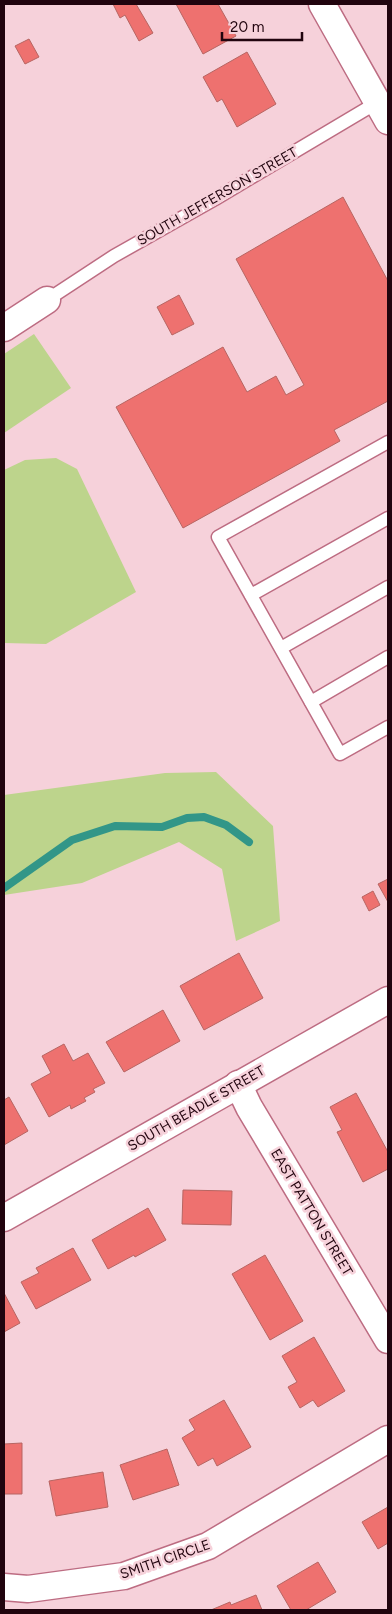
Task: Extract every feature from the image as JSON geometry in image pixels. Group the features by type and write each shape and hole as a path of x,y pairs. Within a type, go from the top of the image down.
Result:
{"street":[{"path":"322,4 385,106"},
{"path":"4,328 46,300"},
{"name":"SOUTH BEADLE STREET","path":"4,1218 388,1000"},
{"name":"EAST PATTON STREET","path":"238,1084 249,1106 388,1340"},
{"name":"SMITH CIRCLE","path":"4,1587 28,1589 124,1576 208,1546 388,1439"}],"lane":[{"name":"SOUTH JEFFERSON STREET","path":"46,300 114,256 385,106"},
{"path":"388,442 218,537 340,754 388,727"},
{"path":"251,595 388,518"},
{"path":"281,648 388,587"},
{"path":"311,702 388,657"}],"green space":[{"path":"34,334 71,388 4,433 4,354"},
{"path":"56,458 77,469 136,592 46,644 4,643 4,470 25,460"},
{"path":"216,772 273,826 280,921 236,941 222,869 179,842 82,883 4,895 4,795 165,773"}],"building":[{"path":"113,4 136,4 153,33 139,41 125,15 120,18"},
{"path":"176,4 218,4 236,36 203,54"},
{"path":"29,39 39,57 25,64 15,46"},
{"path":"247,52 276,104 237,127 222,99 217,102 203,77"},
{"path":"343,197 388,281 388,401 334,430 340,441 183,528 116,407 223,347 247,392 276,376 286,395 304,385 236,259"},
{"path":"179,295 194,324 172,335 157,307"},
{"path":"388,879 388,902 378,884"},
{"path":"373,891 380,905 369,911 362,897"},
{"path":"239,953 263,998 204,1030 180,986"},
{"path":"163,1010 180,1041 124,1072 106,1042"},
{"path":"64,1044 73,1061 88,1053 105,1083 93,1089 95,1092 84,1098 86,1101 71,1109 70,1105 49,1117 31,1084 51,1073 42,1056"},
{"path":"356,1093 388,1152 388,1169 363,1182 337,1132 342,1130 330,1107"},
{"path":"9,1097 28,1131 4,1145 4,1100"},
{"path":"183,1190 232,1191 231,1225 182,1224"},
{"path":"148,1208 166,1240 108,1269 92,1240"},
{"path":"73,1248 91,1280 36,1309 21,1282 39,1273 36,1268"},
{"path":"265,1255 303,1321 270,1340 232,1274"},
{"path":"4,1293 20,1323 4,1332"},
{"path":"314,1337 345,1391 318,1407 313,1400 300,1408 288,1387 297,1382 282,1356"},
{"path":"224,1400 251,1447 217,1466 213,1458 198,1466 182,1438 195,1430 189,1420"},
{"path":"22,1443 22,1494 4,1494 4,1444"},
{"path":"167,1449 179,1485 133,1500 120,1465"},
{"path":"103,1472 108,1507 56,1516 49,1481"},
{"path":"388,1507 388,1543 378,1549 362,1522"},
{"path":"318,1562 336,1592 306,1610 291,1610 277,1586"},
{"path":"256,1595 262,1610 211,1610 230,1602 231,1605"}],"waterway":[{"path":"4,888 72,840 115,826 162,827 187,818 204,817 226,825 249,842"}]}
